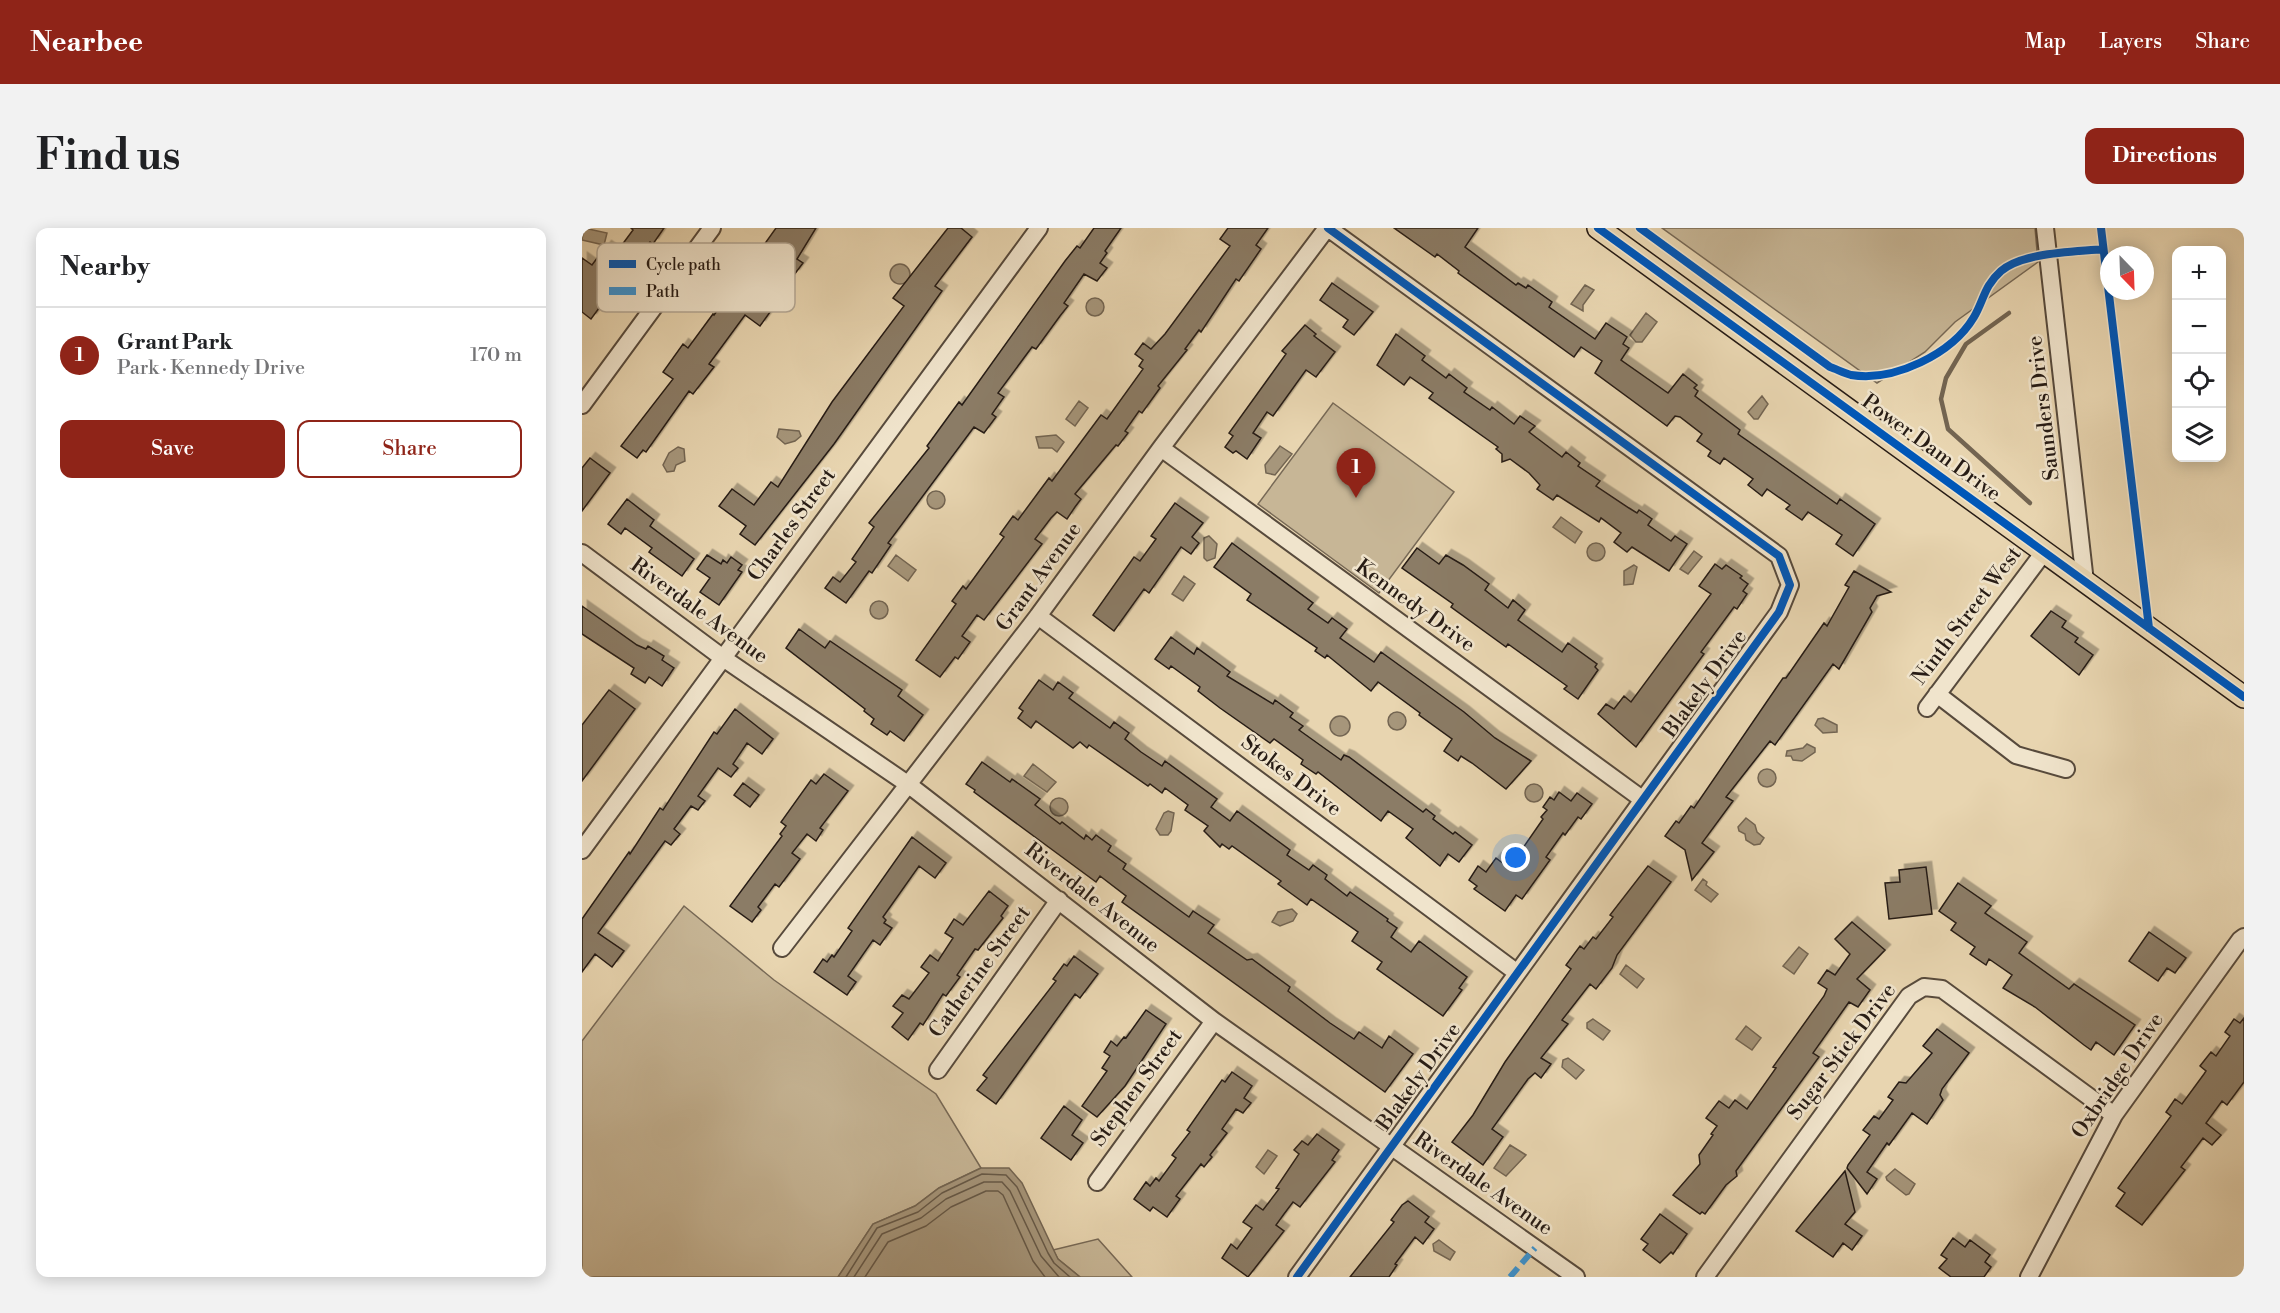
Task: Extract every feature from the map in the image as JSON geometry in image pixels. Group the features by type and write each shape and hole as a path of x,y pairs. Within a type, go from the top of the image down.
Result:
{"main road":[{"name":"Power Dam Drive","path":"1598,228 2244,697"}],"street":[{"path":"701,243 712,228"},
{"name":"Charles Street","path":"582,850 1039,228"},
{"name":"Grant Avenue","path":"782,948 1038,616 1161,448 1328,228"},
{"name":"Blakely Drive","path":"1297,1277 1779,612 1791,585 1779,556 1328,228"},
{"name":"Saunders Drive","path":"2045,228 2085,582"},
{"path":"582,405 650,312"},
{"name":"Kennedy Drive","path":"1161,448 1642,800"},
{"name":"Ninth Street West","path":"1927,708 2044,552"},
{"name":"Riverdale Avenue","path":"582,553 723,658 909,785 1214,1021 1576,1277"},
{"name":"Stokes Drive","path":"1038,616 1516,972"},
{"path":"1937,694 2016,755 2066,769"},
{"name":"Catherine Street","path":"938,1070 1059,900"},
{"name":"Oxbridge Drive","path":"2032,1272 2114,1115 2242,938"},
{"name":"Sugar Stick Drive","path":"1705,1277 1909,996 1924,987 1942,989 2114,1115"},
{"name":"Stephen Street","path":"1097,1182 1214,1021"},
{"path":"2032,1272 2049,1277"}],"shaded area":[{"path":"1662,228 2035,228 2038,262 1955,322 1925,352 1877,383"},
{"path":"1333,403 1454,492 1379,593 1258,504"},
{"path":"684,906 774,980 936,1094 981,1168 939,1188 915,1206 873,1224 838,1277 582,1277 582,1041"},
{"path":"1098,1239 1132,1277 1080,1277 1058,1259 1053,1250"}],"water":[{"path":"584,228 607,233 604,243 582,240"},
{"path":"900,264 907,267 910,274 907,281 900,284 893,281 890,274 893,267"},
{"path":"1585,285 1594,290 1583,305 1583,311 1571,304"},
{"path":"1095,298 1101,301 1104,307 1101,313 1095,316 1089,313 1086,307 1089,301"},
{"path":"1646,313 1657,322 1642,342 1636,342 1630,335"},
{"path":"1762,396 1768,404 1758,419 1754,419 1748,412"},
{"path":"1079,401 1088,408 1075,426 1066,419"},
{"path":"779,429 799,431 801,436 785,444 777,437"},
{"path":"1056,435 1064,442 1057,452 1052,448 1039,448 1036,437"},
{"path":"1280,446 1292,454 1275,475 1266,473 1265,465"},
{"path":"678,447 684,449 685,461 676,465 674,471 667,472 663,465 669,453"},
{"path":"936,491 942,494 945,500 942,506 936,509 930,506 927,500 930,494"},
{"path":"1561,517 1582,532 1575,543 1553,527"},
{"path":"1209,536 1217,544 1215,558 1207,561 1204,558 1204,538"},
{"path":"1596,543 1602,546 1605,552 1602,558 1596,561 1590,558 1587,552 1590,546"},
{"path":"1694,551 1702,557 1688,574 1680,569"},
{"path":"896,555 916,570 908,581 888,566"},
{"path":"1634,565 1637,567 1633,584 1624,585 1624,571"},
{"path":"1184,576 1195,584 1183,601 1172,594"},
{"path":"879,601 885,604 888,610 885,616 879,619 873,616 870,610 873,604"},
{"path":"1397,712 1403,715 1406,721 1403,727 1397,730 1391,727 1388,721 1391,715"},
{"path":"1340,716 1347,719 1350,726 1347,733 1340,736 1333,733 1330,726 1333,719"},
{"path":"1823,718 1837,725 1837,732 1823,733 1815,725 1818,719"},
{"path":"1807,744 1815,748 1815,752 1802,761 1786,756 1787,751 1803,748"},
{"path":"1033,764 1056,782 1047,792 1024,776"},
{"path":"1767,769 1773,772 1776,778 1773,784 1767,787 1761,784 1758,778 1761,772"},
{"path":"1534,784 1540,787 1543,793 1540,799 1534,802 1528,799 1525,793 1528,787"},
{"path":"1059,798 1065,801 1068,807 1065,813 1059,816 1053,813 1050,807 1053,801"},
{"path":"1168,811 1174,813 1171,831 1168,835 1160,835 1156,829 1164,813"},
{"path":"1746,818 1755,825 1757,832 1764,838 1760,844 1754,845 1746,840 1745,834 1739,831 1738,827"},
{"path":"1703,879 1707,882 1706,885 1718,894 1711,902 1695,890"},
{"path":"1292,909 1297,914 1293,921 1280,926 1272,922 1278,912"},
{"path":"1799,947 1808,954 1794,974 1783,966"},
{"path":"1626,965 1644,979 1637,988 1620,974"},
{"path":"1593,1019 1610,1031 1603,1040 1587,1028 1587,1023"},
{"path":"1746,1026 1761,1038 1752,1050 1736,1039"},
{"path":"1568,1058 1584,1070 1576,1079 1562,1067 1563,1060"},
{"path":"1510,1145 1526,1155 1506,1176 1494,1168"},
{"path":"1268,1150 1277,1156 1264,1174 1256,1167"},
{"path":"981,1168 1009,1168 1022,1183 1058,1259 1080,1277 838,1277 873,1224 915,1206 939,1188"},
{"path":"1895,1169 1915,1184 1909,1194 1906,1195 1887,1180 1886,1177"},
{"path":"1439,1240 1455,1252 1450,1260 1434,1251 1433,1244"}],"building":[{"path":"631,228 664,228 654,243 623,243 633,230"},
{"path":"776,228 816,228 797,259 803,263 795,274 795,243 765,243"},
{"path":"948,228 961,228 972,237 935,286 942,291 834,444 755,545 740,534 746,526 719,506 732,489 754,505 771,482 778,487 832,402 904,306 893,298"},
{"path":"1094,228 1121,228 1105,251 1107,253 1100,263 1107,268 1097,281 1084,274 1064,303 1068,306 1036,349 1032,347 998,393 1004,397 992,414 996,417 984,433 974,427 888,543 891,545 872,573 869,571 846,603 825,588 833,577 840,582 856,562 852,559 874,527 869,523 929,448 927,446 959,402 962,405 1065,261 1077,246 1080,248"},
{"path":"1228,228 1268,228 1256,245 1261,249 1239,281 1236,279 1201,332 1199,330 1185,349 1187,350 1158,386 1160,388 1142,413 1139,411 1125,431 1128,433 1118,446 1116,445 1075,494 1081,499 1067,519 1057,512 1051,518 1035,539 1042,544 984,620 977,615 962,636 970,642 958,659 955,657 940,677 916,660 956,604 952,601 963,586 966,589 1004,537 1000,534 1013,516 1018,520 1049,478 1052,481 1101,415 1107,419 1143,369 1139,366 1143,360 1135,354 1143,343 1151,349 1165,334 1230,246 1220,239"},
{"path":"1394,228 1478,228 1465,247 1516,285 1518,283 1526,288 1528,285 1552,302 1549,307 1595,339 1606,323 1627,337 1623,344 1629,348 1621,360 1668,393 1683,374 1697,385 1694,388 1698,391 1695,396 1740,430 1738,434 1837,504 1840,499 1875,524 1853,556 1836,544 1842,535 1808,512 1802,520 1786,509 1790,505 1767,489 1762,496 1748,485 1753,479 1724,458 1720,464 1708,456 1711,451 1697,441 1702,434 1680,417 1675,416 1667,426 1595,373 1602,361 1581,347 1574,357 1458,273 1459,271 1437,254 1435,257"},
{"path":"582,258 592,265 597,258 597,311 591,319 582,312"},
{"path":"1332,283 1373,312 1354,335 1343,327 1348,320 1320,300"},
{"path":"716,312 770,312 760,326 745,315 709,364 714,367 693,394 689,391 646,452 643,450 637,458 621,446 673,379 663,372 683,344 688,348"},
{"path":"1305,325 1316,334 1314,336 1335,352 1316,377 1306,370 1273,416 1267,412 1253,433 1261,438 1247,459 1236,451 1233,453 1225,447 1233,436 1229,433 1286,354 1282,351"},
{"path":"1396,334 1425,356 1422,360 1446,378 1449,374 1467,388 1464,392 1490,410 1492,407 1514,424 1520,416 1535,426 1529,432 1562,457 1566,452 1580,463 1578,466 1600,481 1596,486 1637,513 1639,510 1652,519 1648,525 1671,541 1675,536 1687,544 1669,571 1632,547 1627,552 1614,542 1621,533 1601,518 1599,522 1557,495 1553,500 1537,489 1540,485 1529,473 1510,459 1502,462 1502,454 1496,449 1498,447 1429,398 1433,393 1410,377 1404,385 1377,365"},
{"path":"590,458 610,473 582,511 582,468"},
{"path":"627,499 654,520 650,526 694,559 682,576 649,552 652,548 625,528 621,534 608,524"},
{"path":"1175,503 1203,523 1192,537 1199,543 1191,554 1181,547 1149,593 1144,589 1114,631 1093,615 1134,557 1140,561 1156,539 1151,536"},
{"path":"1232,543 1313,603 1308,609 1328,623 1332,618 1347,629 1340,638 1374,662 1381,652 1464,712 1495,738 1531,761 1506,789 1461,756 1458,761 1444,751 1452,739 1419,715 1420,713 1378,682 1371,691 1327,655 1325,658 1315,651 1317,648 1247,600 1251,594 1214,567"},
{"path":"1417,548 1439,564 1446,555 1463,565 1489,584 1485,590 1508,608 1513,600 1525,610 1518,620 1562,652 1568,643 1597,664 1595,667 1598,670 1578,699 1564,689 1567,686 1508,644 1506,647 1451,607 1453,604 1402,568"},
{"path":"707,555 721,564 723,560 727,563 731,557 742,565 738,570 742,572 719,605 700,592 710,578 697,569"},
{"path":"1715,564 1722,569 1726,565 1742,576 1740,578 1748,584 1743,591 1747,594 1737,609 1734,607 1701,652 1704,654 1636,747 1598,714 1606,704 1614,709 1624,696 1631,702 1711,594 1699,586"},
{"path":"1854,571 1891,592 1877,596 1870,608 1872,612 1839,669 1833,664 1775,745 1770,741 1726,797 1733,801 1702,843 1714,852 1692,880 1685,850 1665,836 1676,821 1679,823 1691,806 1694,808 1783,678 1786,678 1824,623 1827,626 1849,587 1845,585"},
{"path":"582,606 637,645 646,649 648,646 664,656 662,660 674,668 662,686 649,677 645,683 631,674 634,668 582,634"},
{"path":"2051,611 2066,621 2062,627 2078,638 2075,642 2093,655 2079,675 2031,636"},
{"path":"799,629 825,648 830,641 902,690 898,696 923,715 904,741 890,731 887,735 871,724 874,719 864,711 865,709 786,648"},
{"path":"1171,637 1194,654 1197,648 1230,672 1227,676 1273,704 1275,700 1293,713 1290,717 1303,726 1299,730 1341,760 1344,755 1349,757 1423,812 1426,809 1435,816 1433,819 1472,845 1459,862 1448,854 1440,866 1406,838 1413,829 1388,811 1381,821 1318,772 1316,774 1301,764 1303,760 1274,739 1270,743 1198,691 1200,687 1171,666 1169,669 1155,659"},
{"path":"1039,680 1053,690 1058,682 1073,693 1069,698 1110,728 1114,722 1129,733 1125,739 1141,752 1162,766 1165,761 1217,799 1211,807 1230,821 1237,811 1290,850 1287,855 1309,870 1313,865 1327,875 1325,879 1347,896 1350,892 1388,919 1387,921 1397,928 1391,937 1411,952 1419,941 1467,977 1459,988 1462,990 1443,1016 1377,969 1382,962 1352,941 1358,932 1311,899 1307,905 1278,884 1281,881 1232,846 1229,849 1222,844 1220,847 1204,831 1208,826 1185,810 1188,805 1165,788 1162,793 1150,784 1148,786 1089,745 1087,748 1080,742 1073,748 1036,721 1031,728 1018,718 1023,711 1019,708"},
{"path":"609,690 635,709 582,781 582,725"},
{"path":"735,709 773,739 762,754 747,743 733,764 738,768 731,777 718,768 698,796 705,801 698,810 691,806 674,829 680,834 671,845 665,841 598,933 624,951 612,967 595,954 582,972 582,919 629,852 630,854 660,808 663,810 714,732 717,734"},
{"path":"982,762 1010,782 1012,779 1040,799 1035,805 1060,824 1062,822 1084,839 1086,835 1092,840 1096,835 1111,846 1108,851 1126,864 1123,869 1189,917 1193,911 1214,925 1208,933 1247,960 1252,959 1290,987 1288,991 1330,1023 1354,1039 1359,1032 1382,1048 1389,1036 1413,1054 1385,1092 1122,902 1126,896 1100,876 1096,882 974,792 975,790 966,784"},
{"path":"824,774 848,791 820,828 823,830 816,841 807,834 792,853 800,859 779,887 775,884 758,907 761,910 752,922 730,906 782,836 780,834 786,826 781,822 811,780 816,784"},
{"path":"743,783 759,795 750,807 734,795"},
{"path":"1559,792 1571,801 1577,793 1592,804 1581,819 1578,817 1565,835 1563,833 1546,857 1550,860 1522,899 1516,895 1505,911 1474,889 1477,886 1469,880 1478,866 1486,872 1496,858 1509,868 1543,819 1541,817 1547,810 1543,807 1550,797 1554,800"},
{"path":"912,837 946,863 935,878 919,866 883,917 886,920 884,923 892,928 880,945 873,940 848,976 856,982 847,995 814,972 823,959 827,962 832,955 834,957 852,931 848,928"},
{"path":"1648,866 1671,882 1617,955 1612,968 1596,989 1590,984 1562,1020 1568,1024 1541,1058 1551,1064 1541,1078 1535,1073 1528,1079 1492,1129 1503,1137 1483,1165 1452,1142 1473,1115 1505,1062 1571,969 1566,965 1580,946 1584,949 1593,937 1596,939 1613,917 1610,915"},
{"path":"1926,867 1932,914 1889,919 1885,883 1900,882 1899,870"},
{"path":"1958,883 1991,906 1985,913 2027,942 2019,953 2069,989 2074,984 2135,1025 2114,1055 2096,1042 2091,1050 2035,1007 2003,988 2012,975 1989,959 1986,965 1970,954 1975,947 1951,930 1956,923 1939,911"},
{"path":"989,891 1008,906 1001,916 1003,918 978,950 975,949 957,975 960,977 946,996 943,994 923,1025 920,1023 908,1040 892,1027 903,1013 893,1006 902,995 909,999 929,973 921,967 930,955 938,961 953,938 945,933 954,919 963,925"},
{"path":"1852,922 1885,950 1857,979 1870,990 1858,1007 1849,1002 1813,1053 1819,1057 1736,1171 1737,1176 1726,1185 1705,1214 1702,1212 1700,1214 1673,1195 1700,1164 1699,1155 1717,1126 1706,1118 1719,1101 1729,1108 1735,1100 1747,1109 1776,1068 1773,1067 1824,996 1827,989 1818,983 1827,970 1835,975 1850,954 1835,939"},
{"path":"2149,932 2186,958 2175,973 2167,968 2158,981 2129,961"},
{"path":"1074,956 1098,974 1080,998 1075,994 996,1104 977,1090 987,1078 983,1075 1056,981 1053,979 1064,964 1067,966"},
{"path":"1146,1010 1166,1024 1125,1086 1097,1117 1082,1106 1107,1071 1102,1068 1110,1056 1104,1052 1111,1041 1117,1046 1124,1037 1126,1038"},
{"path":"2244,1018 2244,1082 2227,1105 2222,1101 2206,1123 2221,1135 2212,1145 2203,1138 2181,1167 2185,1170 2142,1225 2116,1206 2125,1193 2118,1188 2171,1116 2166,1112 2175,1099 2182,1104 2204,1074 2206,1071 2200,1066 2211,1052 2216,1056 2230,1036 2225,1032 2234,1019 2240,1023"},
{"path":"1937,1029 1969,1053 1942,1089 1940,1095 1943,1100 1927,1124 1912,1113 1889,1145 1887,1143 1867,1172 1877,1179 1867,1194 1847,1168 1848,1165 1870,1135 1863,1130 1874,1116 1879,1119 1893,1100 1888,1097 1899,1082 1906,1083 1932,1053 1923,1046"},
{"path":"1232,1072 1252,1086 1244,1098 1251,1103 1243,1113 1236,1109 1222,1129 1227,1133 1210,1155 1212,1157 1204,1167 1201,1164 1176,1196 1180,1199 1167,1217 1153,1207 1150,1211 1134,1199 1146,1182 1150,1186 1156,1178 1159,1181 1176,1158 1172,1155 1190,1132 1187,1130 1222,1080 1225,1082"},
{"path":"1064,1106 1082,1120 1072,1135 1083,1143 1071,1160 1041,1138"},
{"path":"1317,1134 1339,1150 1332,1160 1335,1162 1300,1207 1293,1202 1276,1225 1284,1231 1248,1277 1222,1258 1231,1244 1237,1249 1252,1228 1243,1222 1256,1205 1263,1210 1279,1189 1276,1188 1299,1154 1294,1150 1302,1141 1308,1145"},
{"path":"1845,1171 1855,1212 1845,1224 1862,1236 1852,1250 1843,1243 1833,1257 1796,1231"},
{"path":"1408,1201 1429,1217 1425,1222 1434,1229 1423,1244 1415,1237 1395,1264 1397,1265 1389,1277 1350,1277 1394,1222 1391,1220 1402,1205"},
{"path":"1660,1214 1687,1234 1673,1254 1671,1252 1660,1263 1643,1250 1648,1244 1641,1239"},
{"path":"1953,1238 1965,1247 1970,1240 1990,1255 1985,1262 1991,1267 1984,1277 1951,1277 1939,1268 1947,1259 1941,1255"}],"waterway":[{"path":"2009,313 1966,344 1946,378 1941,399 1948,429 2030,503"}],"marked path":[{"path":"1510,1277 1535,1248"}],"cycle path":[{"path":"1297,1277 1779,612 1790,585 1779,556 1328,228"},
{"path":"1598,228 2244,697"},
{"path":"1640,228 1830,367 1851,375 1868,376 1903,369 1937,353 1952,343 1974,317 1991,282 2001,271 2011,265 2036,256 2100,249"},
{"path":"2101,228 2149,628"}],"place":[{"name":"Grant Park","path":"1356,498"}]}
